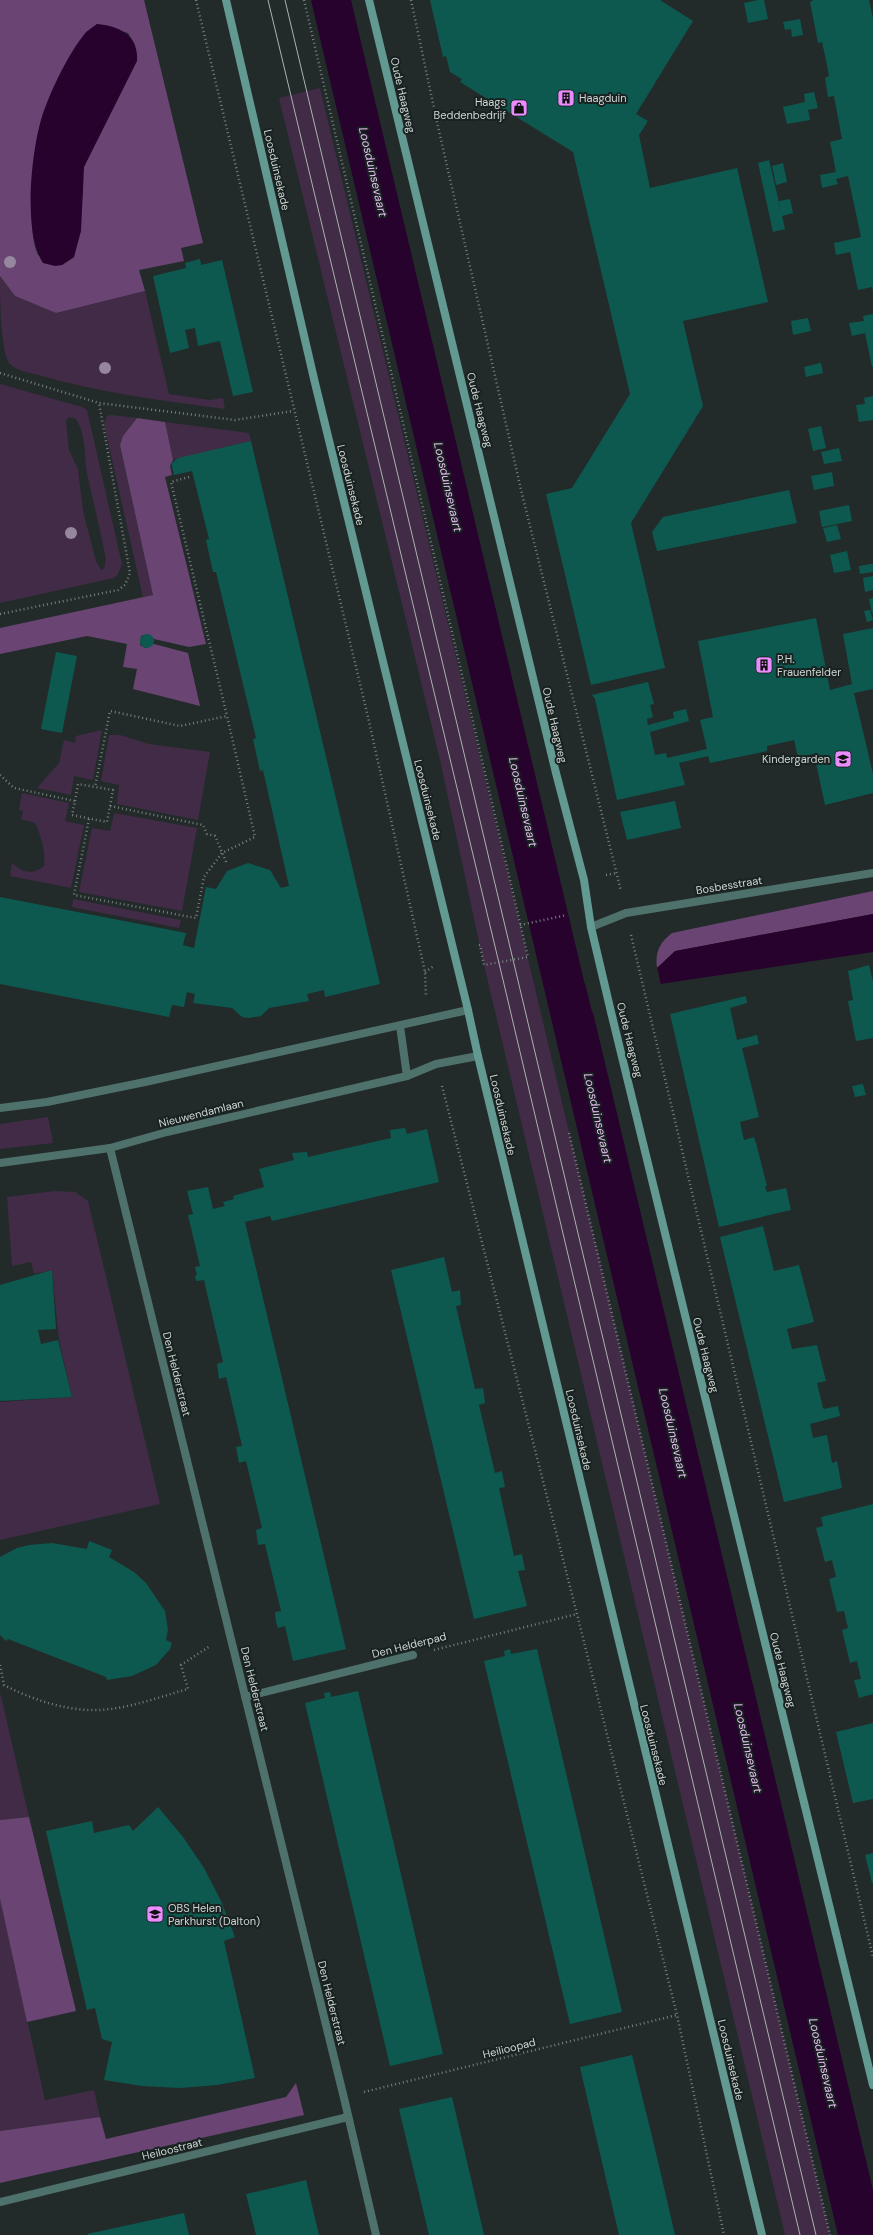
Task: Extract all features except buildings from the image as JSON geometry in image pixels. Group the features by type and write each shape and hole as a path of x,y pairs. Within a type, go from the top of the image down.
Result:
{"main road":[{"name":"Loosduinsekade","path":"226,0 317,390 454,951 762,2235"},
{"name":"Oude Haagweg","path":"369,0 554,766 584,880 592,927 612,1012 873,2085"}],"street":[{"name":"Bosbesstraat","path":"592,927 626,913 873,873"},
{"path":"0,1108 47,1102 468,1010"},
{"path":"400,1026 407,1076"},
{"name":"Nieuwendamlaan","path":"0,1163 110,1148 167,1132 407,1076 436,1064 478,1056"},
{"name":"Den Helderstraat","path":"110,1148 344,2098 376,2235"},
{"name":"Den Helderpad","path":"245,1697 413,1655"},
{"name":"Heiloostraat","path":"0,2202 348,2117"}],"path":[{"path":"196,0 293,411 366,710 425,972 426,1019"},
{"path":"304,0 528,957 484,965 480,944 454,951 425,972"},
{"name":"Oude Haagweg","path":"411,0 436,122 522,494 626,913 647,1007 873,1956"},
{"path":"0,373 98,403 235,420 293,411"},
{"path":"0,614 118,590 125,585 130,573 98,403"},
{"path":"89,819 74,895 196,918 204,877 222,853 255,837 171,482 189,477"},
{"path":"95,787 110,711 180,726 227,716"},
{"path":"0,775 14,788 75,801"},
{"path":"78,784 95,787 113,790 107,822 72,815 78,784"},
{"path":"110,806 203,825 207,834 215,836 227,864"},
{"path":"520,925 572,914"},
{"path":"436,1064 577,1614 677,2015 724,2235"},
{"path":"568,1133 830,2235"},
{"name":"Den Helderpad","path":"413,1655 577,1614"},
{"path":"0,1665 4,1685 17,1692 73,1709 99,1710 119,1707 188,1690 181,1665 229,1633"},
{"name":"Heilioopad","path":"344,2098 677,2015"}],"shaded area":[{"path":"0,0 144,0 203,243 181,248 184,261 139,270 145,291 56,313 15,296 0,276","holes":["97,24 128,33 135,45 84,167 82,176 83,193 74,257 62,265 38,255 33,234 33,174 38,138 43,120 64,68 74,50 86,34"]},
{"path":"320,88 830,2235 785,2235 484,965 440,760 279,98"},
{"path":"0,276 15,296 56,313 145,291 169,394 210,400 223,398 225,409 110,392 65,382 24,371 12,366 6,355 2,334"},
{"path":"0,384 82,407 87,410 122,564 118,574 114,578 0,603","holes":["69,417 76,419 80,426 84,442 87,474 106,560 104,569 101,570 96,561 83,511 78,469 69,450 66,420"]},
{"path":"111,415 137,418 123,436 120,445 153,595 143,597 104,424 107,416"},
{"path":"137,418 165,422 173,460 170,466 172,475 165,477 206,644 189,647 154,639 147,634 141,636 140,645 145,648 154,644 188,653 200,706 133,689 137,669 123,667 127,644 87,636 0,654 0,628 153,595 120,445 123,436"},
{"path":"165,422 249,433 251,441 173,460"},
{"path":"102,730 93,780 74,776 71,795 37,788 59,763 64,740 75,743 76,736"},
{"path":"109,735 120,735 149,744 210,752 198,820 117,804 119,785 101,781"},
{"path":"22,793 69,803 65,821 84,825 71,888 10,876 12,863 20,869 28,872 36,871 44,866 42,844 35,823 21,819 23,811 19,810"},
{"path":"114,813 197,828 182,911 79,892 92,828 110,831"},
{"path":"873,891 873,914 676,951 657,968 657,953 664,941 672,933"},
{"path":"73,899 181,920 179,928 72,907"},
{"path":"48,1117 53,1143 0,1149 0,1124"},
{"path":"55,1191 75,1192 88,1201 160,1504 0,1540 0,1402 72,1397 59,1340 52,1270 34,1274 31,1262 12,1266 7,1197"},
{"path":"0,1692 29,1817 0,1820"},
{"path":"29,1817 76,2011 27,2022 0,1899 0,1820"},
{"path":"0,1899 45,2100 94,2090 100,2117 0,2131"},
{"path":"296,2083 304,2115 0,2183 0,2131 100,2117 106,2139 286,2097"}],"water":[{"name":"Loosduinsevaart","path":"311,0 351,0 585,985 657,968 675,951 873,914 873,952 660,984 590,1000 873,2190 873,2235 838,2235"},
{"path":"97,24 113,27 131,38 137,52 137,61 84,167 81,231 74,257 62,265 55,266 43,263 37,250 33,233 31,193 37,135 49,99 70,55 84,34"}],"pier":[{"path":"657,966 661,986 592,1001 594,1012 592,1012 582,970 584,970 587,982"}],"tram line":[{"path":"268,0 499,963 800,2235"},
{"path":"285,0 816,2235"}],"place":[{"name":"Haagduin","path":"566,98"},
{"name":"Haags Beddenbedrijf","path":"519,108"},
{"name":"P.H. Frauenfelder","path":"764,665"},
{"name":"Kindergarden","path":"843,759"},
{"name":"OBS Helen Parkhurst (Dalton)","path":"155,1914"}]}
